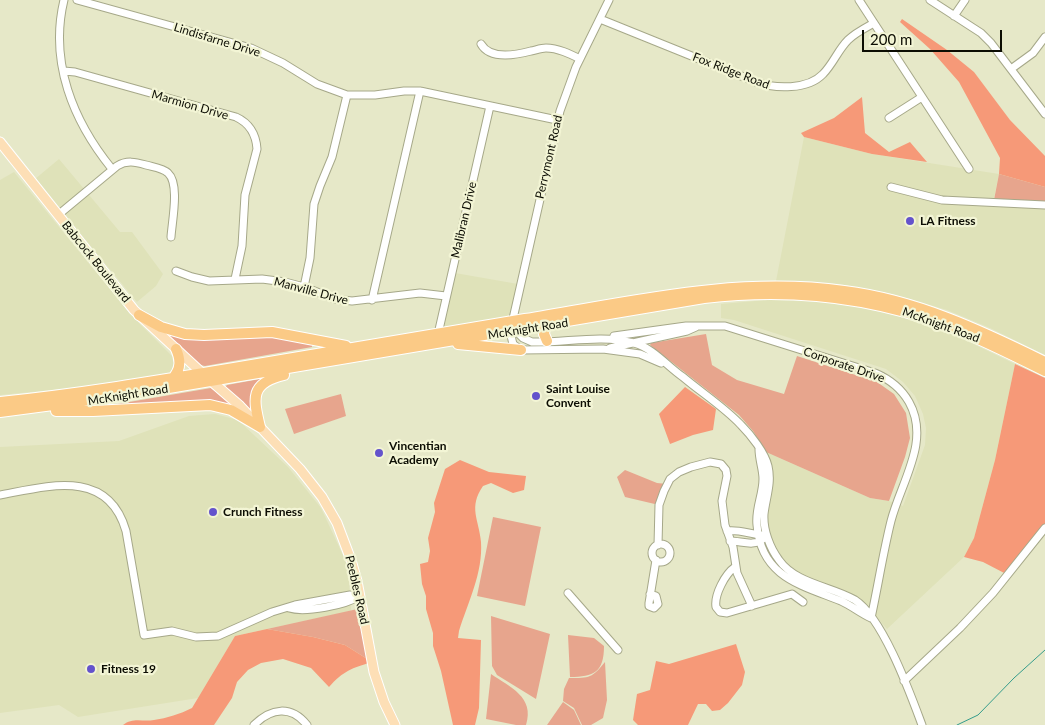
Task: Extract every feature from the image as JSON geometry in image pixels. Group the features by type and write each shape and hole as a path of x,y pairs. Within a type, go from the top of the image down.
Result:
{"highway":[{"name":"McKnight Road","path":"1,408 73,394 362,347 512,328 732,287 817,287 877,296 922,308 972,327 1045,362"},
{"name":"McKnight Road","path":"512,328 545,326 704,298 775,293 816,295 868,302 919,316 976,338 1045,371"},
{"path":"139,315 161,327 185,334 272,332 334,345 362,347"},
{"path":"545,326 544,334 547,341"},
{"name":"McKnight Road","path":"1,408 84,402 344,359 440,338"},
{"path":"440,338 521,350"},
{"path":"173,378 180,366 180,359 176,350"},
{"path":"260,426 254,400 257,390 264,383 278,376 344,359"},
{"path":"1,408 93,411 210,405 231,410 260,426"}],"main road":[{"name":"Babcock Boulevard","path":"0,142 139,315 211,381"},
{"name":"Peebles Road","path":"211,381 260,426 307,478 333,516 355,571 374,672 384,702 395,725"}],"street":[{"path":"64,0 59,33 59,50 73,104 95,147 112,169"},
{"name":"Lindisfarne Drive","path":"77,0 251,48 283,63 317,84 347,95 375,95 420,91 557,120"},
{"name":"Perrymont Road","path":"512,328 557,120 580,59 609,0"},
{"path":"859,0 969,169"},
{"path":"930,0 986,38 996,48 1045,114"},
{"path":"954,16 965,0"},
{"name":"Fox Ridge Road","path":"600,19 756,82 775,87 807,83 821,76 849,39 874,23"},
{"path":"1011,69 1033,53 1045,37"},
{"path":"481,44 487,52 492,54 511,55 547,48 565,52 580,59"},
{"name":"Marmion Drive","path":"64,71 75,72 236,117 249,127 256,141 257,152 245,195 242,246 236,279"},
{"path":"372,300 420,91"},
{"path":"304,287 310,258 314,204 332,157 347,95"},
{"path":"889,118 922,97"},
{"name":"Malibran Drive","path":"440,338 446,296 490,106"},
{"path":"58,215 112,169 122,163 131,162 161,169 169,174 174,182 171,237"},
{"path":"891,187 942,200 1045,205"},
{"name":"Manville Drive","path":"176,271 192,278 209,281 236,279 270,280 304,287 342,300 357,302 420,293 446,296"},
{"name":"Corporate Drive","path":"603,338 686,326 712,325 731,328 874,373 890,380 906,398 917,421 917,443 891,520 871,618"},
{"name":"Corporate Drive","path":"603,349 687,331 699,326"},
{"path":"512,328 529,341 603,338 633,343 648,350 738,422 764,454 770,486 764,514 767,535 778,560 791,572 848,597 867,610 883,634 922,725"},
{"path":"512,328 514,344 521,350 603,349 640,354 671,368"},
{"path":"759,449 763,478 756,519 759,538 772,565 789,580 849,605 871,618"},
{"path":"658,545 666,546 670,554 666,561 660,562 656,560 652,552 658,545 659,505 668,482 682,470 710,462 721,464 727,473 722,501 726,531 733,547 735,567 752,606"},
{"path":"0,495 52,486 72,485 92,490 114,505 122,516 126,531 144,635 172,631 196,637 218,636 272,612 295,605 350,595 359,596"},
{"path":"904,681 960,628 993,593 1045,528"},
{"path":"726,531 732,530 759,538"},
{"path":"730,540 749,543 767,535"},
{"path":"650,594 656,560"},
{"path":"735,567 727,575 716,597 716,607 720,612 727,613 792,594 803,602"},
{"path":"568,593 618,650"},
{"path":"860,604 866,604 876,597"},
{"path":"254,725 267,714 278,711 293,714 307,725"}],"shaded area":[{"path":"902,19 947,50 974,72 1010,120 1045,156 1045,187 999,174 1000,158 959,82 930,49 900,22"},
{"path":"862,97 865,133 889,152 910,142 927,162 872,154 804,137 801,133 834,118"},
{"path":"804,137 872,154 999,174 993,203 1045,205 1045,355 990,328 947,310 892,294 839,284 776,281"},
{"path":"59,159 120,232 132,232 163,274 156,286 137,302 35,179"},
{"path":"14,172 132,316 176,360 172,373 95,386 0,395 0,180"},
{"path":"999,174 1045,187 1045,202 994,200"},
{"path":"455,273 518,284 511,314 503,318 446,328 443,326"},
{"path":"767,300 815,301 895,315 959,337 1015,364 995,460 974,538 964,557 887,629 863,601 798,573 783,562 769,534 767,519 773,486 766,452 870,498 889,501 903,506 925,445 926,428 923,414 915,396 903,382 886,369 734,320 721,318 721,304"},
{"path":"164,333 274,336 312,343 312,347 205,366 200,365"},
{"path":"706,334 712,365 737,380 784,394 797,356 877,382 894,394 906,413 910,438 889,501 870,498 766,452 753,431 739,415 650,345 651,343"},
{"path":"1015,364 1045,378 1045,528 1008,575 983,562 964,557 974,538 995,460"},
{"path":"260,379 252,411 225,387 227,385"},
{"path":"685,387 716,409 713,430 670,444 659,414"},
{"path":"211,388 239,411 230,407 100,407"},
{"path":"341,394 346,416 294,434 285,409"},
{"path":"215,414 238,420 288,467 321,508 348,566 351,611 235,636 198,698 78,717 59,705 0,713 0,447 119,441 189,416"},
{"path":"460,460 489,472 526,476 524,490 513,493 491,483 483,486 476,501 475,507 481,542 480,565 458,638 481,640 479,708 475,725 453,725 441,671 433,646 433,633 426,609 426,596 422,584 420,564 428,562 430,551 428,538 435,512 434,503 445,469"},
{"path":"625,470 657,483 667,484 659,505 625,497 617,477"},
{"path":"493,517 541,527 525,606 477,596"},
{"path":"362,608 372,662 345,645 267,629"},
{"path":"491,616 550,634 536,699 497,675 492,666"},
{"path":"267,629 345,645 372,662 348,671 329,687 311,668 283,659 261,663 248,670 237,682 232,698 214,725 123,725 134,720 164,718 192,708 235,636"},
{"path":"568,635 594,638 604,646 602,662 596,671 585,676 570,677"},
{"path":"736,644 745,672 742,685 720,710 712,711 706,704 698,704 688,725 638,725 633,720 637,694 650,690 656,661 669,664"},
{"path":"605,662 607,700 603,718 591,725 582,725 574,708 563,701 564,689 569,678 590,676"},
{"path":"491,674 513,688 524,700 528,715 526,725 486,719"},
{"path":"563,702 574,710 581,725 547,725"}],"waterway":[{"path":"957,725 978,715 1045,650"}],"place":[{"name":"LA Fitness","path":"910,221"},
{"name":"Saint Louise Convent","path":"536,396"},
{"name":"Vincentian Academy","path":"379,453"},
{"name":"Crunch Fitness","path":"213,512"},
{"name":"Fitness 19","path":"91,669"}]}
